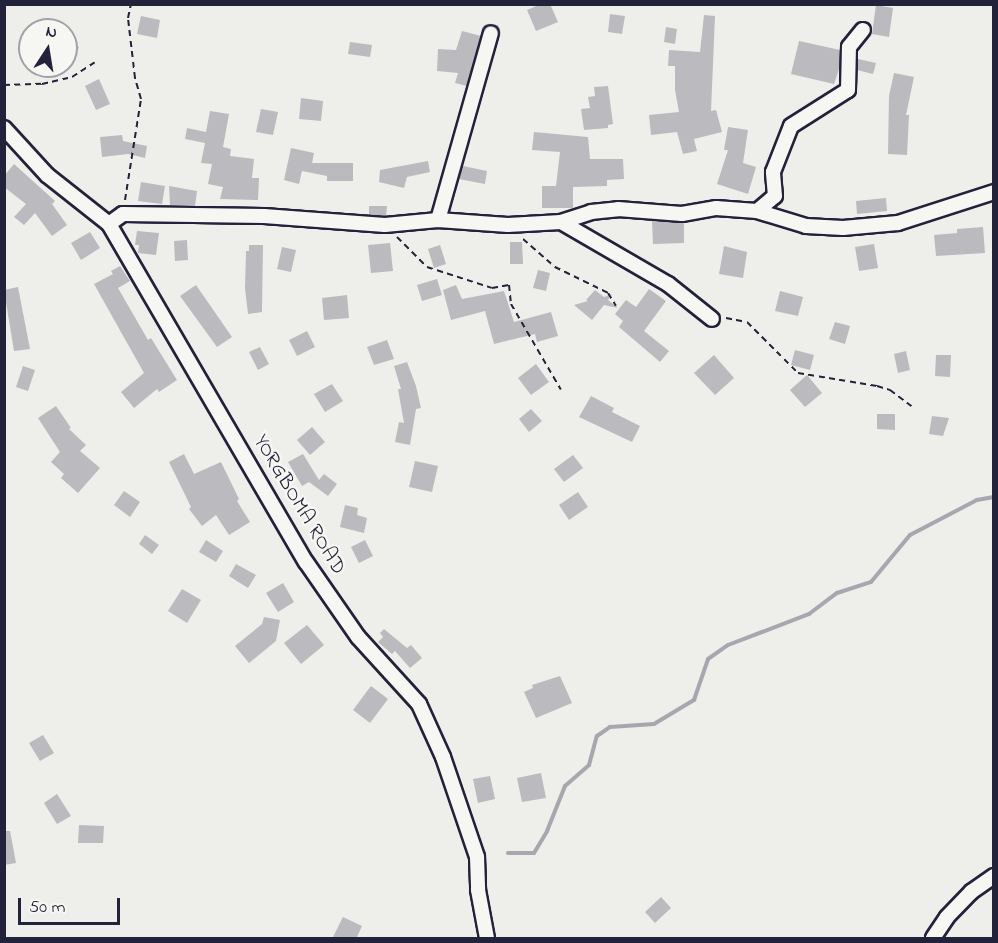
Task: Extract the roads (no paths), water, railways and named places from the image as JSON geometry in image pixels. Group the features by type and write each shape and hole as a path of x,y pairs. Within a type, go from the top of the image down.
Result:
{"street":[{"path":"757,211 775,196 773,172 790,126 848,90 849,47 863,30"},
{"path":"438,220 491,33"},
{"name":"YORGBOMA ROAD","path":"4,128 46,175 109,224 306,562 358,637 419,704 443,757 477,857 478,890 487,939"},
{"path":"109,224 123,214 264,216 385,225 438,220 508,225 561,222 591,212 618,209 682,214 716,208 757,211 806,226 843,228 898,224 993,192"},
{"path":"561,222 668,284 712,319"},
{"path":"933,939 948,917 971,892 993,876"}],"waterway":[{"path":"508,853 534,853 547,831 565,786 589,765 597,736 610,727 654,724 694,700 708,659 728,645 809,614 837,593 871,582 910,535 977,500 994,497"}]}
